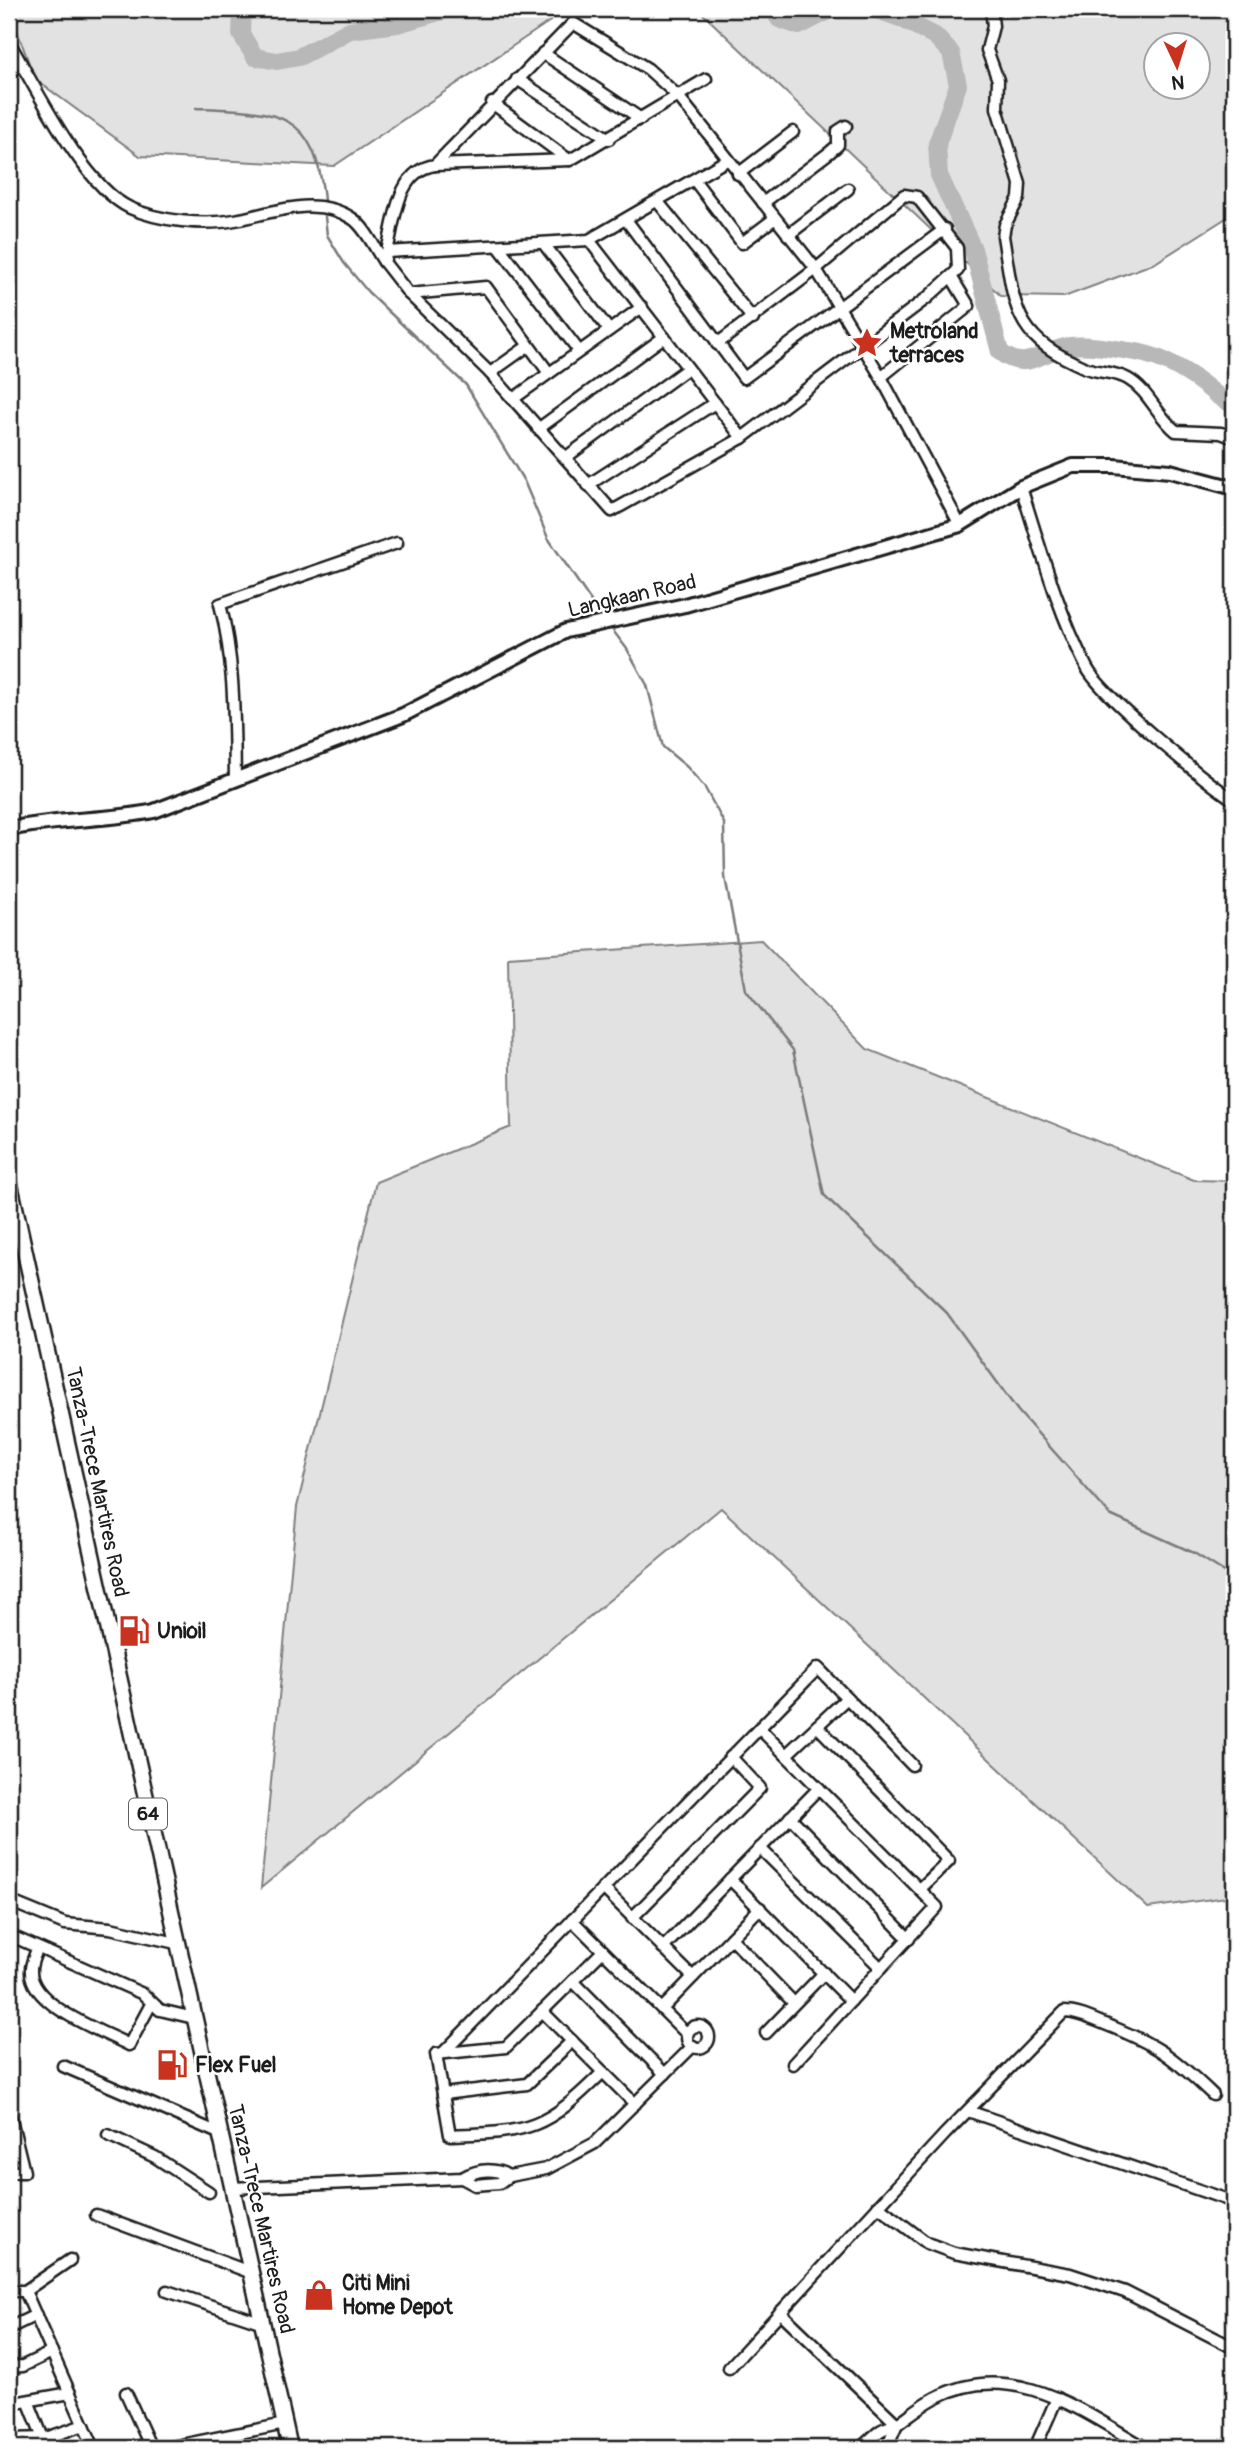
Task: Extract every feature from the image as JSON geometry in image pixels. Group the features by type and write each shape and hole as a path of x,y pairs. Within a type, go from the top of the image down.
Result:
{"main road":[{"name":"Tanza-Trece Martires Road","path":"9,1180 290,2448"}],"street":[{"path":"991,9 993,26 987,50 998,80 997,108 1020,184 1019,198 1005,225 1003,236 1017,316 1048,348 1076,363 1127,378 1143,390 1157,413 1176,430 1221,433 1234,438"},
{"path":"435,165 492,103 573,23 649,69 678,96 816,269 881,377 960,524"},
{"path":"9,42 68,142 86,167 114,197 130,208 169,218 209,223 291,207 337,209 356,221 386,257 409,294 490,373 612,511 742,438 862,348 952,278 958,271 957,248 945,229 917,197 904,195 816,269 717,344"},
{"path":"543,53 641,119"},
{"path":"517,79 609,139"},
{"path":"386,257 402,191 421,168 435,165 570,160 706,79"},
{"path":"492,103 570,160"},
{"path":"763,203 838,145 838,131 846,126"},
{"path":"738,174 793,132"},
{"path":"386,257 589,240 626,221 727,160"},
{"path":"695,181 742,243 774,219"},
{"path":"788,234 848,189"},
{"path":"658,202 753,319"},
{"path":"626,221 744,378 945,229"},
{"path":"589,240 742,438"},
{"path":"544,244 609,330"},
{"path":"499,247 579,351"},
{"path":"881,377 969,306 952,278"},
{"path":"409,294 486,287 550,373"},
{"path":"513,400 642,307"},
{"path":"538,429 664,337"},
{"path":"490,373 528,346"},
{"path":"565,458 687,369"},
{"path":"588,485 715,404"},
{"name":"Langkaan Road","path":"9,829 64,820 127,817 154,811 403,715 566,631 685,605 960,524 1021,487 1073,466 1114,466 1170,471 1234,488"},
{"path":"1021,487 1044,561 1088,670 1125,709 1234,800"},
{"path":"235,779 234,702 227,632 220,604 397,543"},
{"path":"443,2053 818,1668 912,1765"},
{"path":"786,1755 847,1698"},
{"path":"817,1726 949,1861 920,1889"},
{"path":"759,1728 937,1907 793,2064"},
{"path":"632,1918 760,1788 731,1757"},
{"path":"663,1948 819,1788"},
{"path":"790,1817 909,1939"},
{"path":"760,1848 881,1968"},
{"path":"730,1878 851,2000"},
{"path":"603,1888 693,1977"},
{"path":"9,1901 65,1924 110,1928 176,1943"},
{"path":"662,2009 760,1908"},
{"path":"572,1920 687,2034 693,2046"},
{"path":"16,1937 143,1994 160,2010 194,2018"},
{"path":"731,1938 794,2003"},
{"path":"37,1948 30,1970 33,1983 44,2001 129,2045 151,2004"},
{"path":"603,1951 506,2047 436,2054 450,2136 508,2132 536,2125 559,2113 603,2072"},
{"path":"765,2033 824,1973"},
{"path":"573,1981 665,2074"},
{"path":"542,2011 635,2104"},
{"path":"729,2368 968,2110 1064,2012 1081,2015 1150,2042 1171,2055 1213,2095"},
{"path":"232,2189 462,2178 475,2185 499,2183 509,2176 546,2169 595,2143 693,2046 706,2044 709,2037 707,2030 698,2026 687,2034"},
{"path":"443,2094 527,2084 572,2041"},
{"path":"63,2066 221,2134"},
{"path":"968,2110 1234,2202"},
{"path":"9,2111 24,2172 9,2172"},
{"path":"108,2135 155,2157 209,2192"},
{"path":"878,2206 927,2243 954,2253 1070,2274 1125,2292 1234,2348"},
{"path":"96,2215 252,2273"},
{"path":"9,2291 25,2291 70,2260"},
{"path":"25,2291 94,2448"},
{"path":"167,2291 263,2323"},
{"path":"780,2312 897,2424"},
{"path":"9,2328 36,2315"},
{"path":"9,2367 23,2366 52,2352"},
{"path":"860,2448 881,2430 897,2424 936,2397 983,2383 1021,2385 1057,2398 1146,2448"},
{"path":"9,2404 29,2403 70,2393"},
{"path":"126,2393 151,2448"},
{"path":"1035,2448 1057,2398"},
{"path":"29,2403 45,2443"},
{"path":"166,2448 285,2424"},
{"path":"883,2448 889,2442 897,2424"},
{"path":"9,2439 45,2443 84,2425"}],"shaded area":[{"path":"9,9 568,9 334,166 140,156 35,79"},
{"path":"657,9 1234,9 1234,213 1155,263 1064,297 1001,296 702,13"},
{"path":"761,940 867,1049 1194,1180 1234,1181 1234,1896 1148,1908 721,1508 261,1888 297,1507 376,1182 511,1127 508,957"}],"waterway":[{"path":"240,9 243,17"},
{"path":"242,9 241,34 255,57 277,61 299,57 350,30 397,24 449,9"},
{"path":"774,9 779,19 799,26 830,10 841,9"},
{"path":"874,9 900,18 935,36 951,53 958,85 937,144 939,175 973,249 1000,352 1018,361 1035,359 1070,346 1139,353 1177,367 1234,404"},
{"path":"196,108 248,111 269,114 287,121 301,132 311,148 319,170 324,200"},
{"path":"325,217 327,235 344,263 368,292 466,385 524,481 548,538 599,613"},
{"path":"611,628 627,649 647,685 663,747 687,767 705,788 724,823 725,877 746,990 793,1050 824,1195 947,1313 1018,1411 1110,1515 1194,1553 1234,1578"}],"place":[{"name":"Metroland terraces","path":"867,343"},
{"name":"Unioil","path":"134,1631"},
{"name":"Flex Fuel","path":"172,2065"},
{"name":"Citi Mini Home Depot","path":"319,2295"}]}
